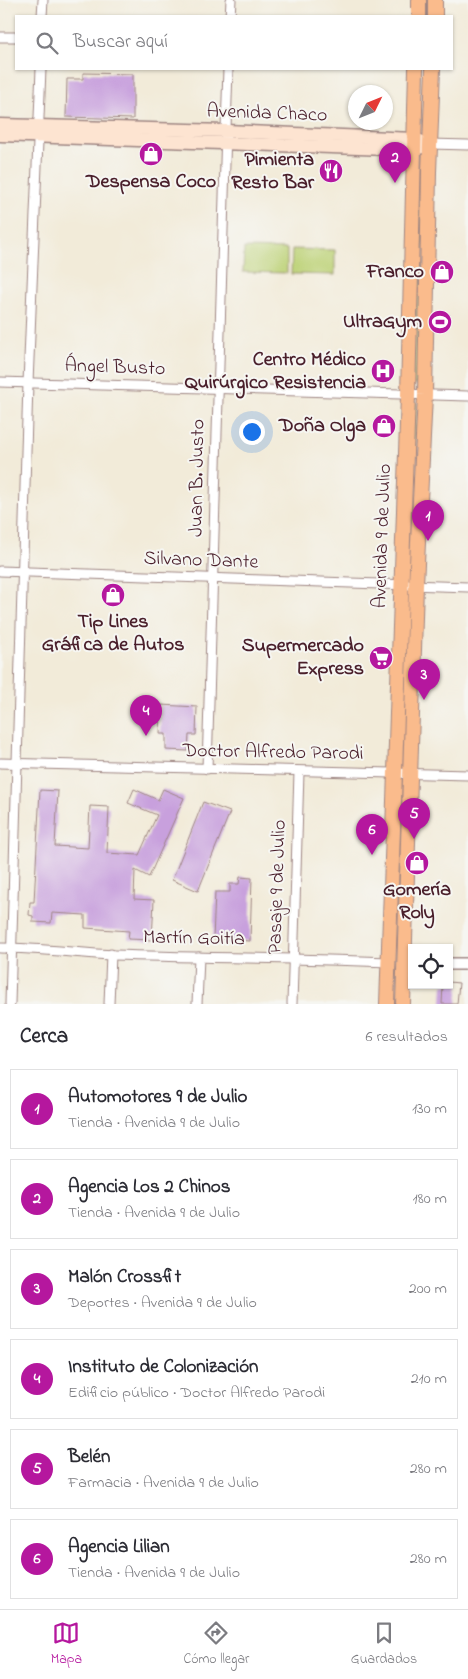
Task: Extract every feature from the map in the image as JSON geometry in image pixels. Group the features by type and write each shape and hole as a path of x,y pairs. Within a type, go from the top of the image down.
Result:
{"main road":[{"path":"419,0 419,15"},
{"path":"435,0 435,15"},
{"name":"Avenida 9 de Julio","path":"386,1004 396,773 416,70"},
{"name":"Avenida 9 de Julio","path":"408,944 416,585 425,395 433,70"},
{"name":"Avenida Chaco","path":"0,125 38,131 414,145 430,144"},
{"name":"Avenida Chaco","path":"0,135 38,131"},
{"name":"Avenida 9 de Julio","path":"403,1004 408,963"}],"street":[{"path":"42,15 43,0"},
{"path":"230,15 231,0"},
{"path":"0,37 15,37"},
{"path":"10,1004 28,383 40,70"},
{"name":"Juan B. Justo","path":"207,769 228,70"},
{"path":"430,144 468,145"},
{"name":"Ángel Busto","path":"0,382 468,396"},
{"name":"Silvano Dante","path":"0,571 468,587"},
{"name":"Doctor Alfredo Parodi","path":"0,763 468,775"},
{"name":"Pasaje 9 de Julio","path":"292,1004 299,772"},
{"name":"Martín Goitía","path":"0,948 111,954 388,962"},
{"path":"109,1004 111,954"},
{"path":"197,1004 199,957"},
{"path":"388,962 408,963"},
{"path":"453,964 468,964"}],"green space":[{"path":"419,161 426,161 418,384 412,384"},
{"path":"244,248 287,249 287,273 243,272"},
{"path":"292,249 335,250 335,275 291,274"},
{"path":"411,403 417,403 411,570 405,570"},
{"path":"399,777 405,778 401,945 395,944"}],"building":[{"path":"83,73 133,74 133,119 66,117 67,79 83,79"},
{"path":"161,705 197,707 196,735 189,735 188,751 166,750 166,734 160,734"},
{"path":"134,789 158,800 163,789 184,798 149,877 135,870 134,899 154,900 152,940 128,939 129,931 85,928 85,915 52,913 51,923 33,922 33,916 29,915 30,902 34,902 40,790 58,791 55,846 88,848 90,806 109,807 107,853 139,855 157,815 128,803"},
{"path":"203,802 230,812 198,891 172,880"},
{"path":"240,877 252,878 250,941 213,939 215,892 230,892 230,884 239,884"},
{"path":"453,982 459,983 457,1004 442,1004 443,989 453,989"}],"place":[{"name":"Despensa Coco","path":"151,154"},
{"name":"Pimienta Resto Bar","path":"331,171"},
{"name":"Agencia Los 2 Chinos","path":"395,183"},
{"name":"Franco","path":"442,272"},
{"name":"UltraGym","path":"440,322"},
{"name":"Centro Médico Quirúrgico Resistencia","path":"383,371"},
{"name":"Doña Olga","path":"384,426"},
{"name":"Automotores 9 de Julio","path":"428,541"},
{"name":"Tip Lines Gráfica de Autos","path":"113,595"},
{"name":"Supermercado Express","path":"381,658"},
{"name":"Malón Crossfit","path":"424,700"},
{"name":"Instituto de Colonización","path":"146,736"},
{"name":"Belén","path":"414,839"},
{"name":"Agencia Lilian","path":"372,855"},
{"name":"Gomería Roly","path":"417,863"}]}
